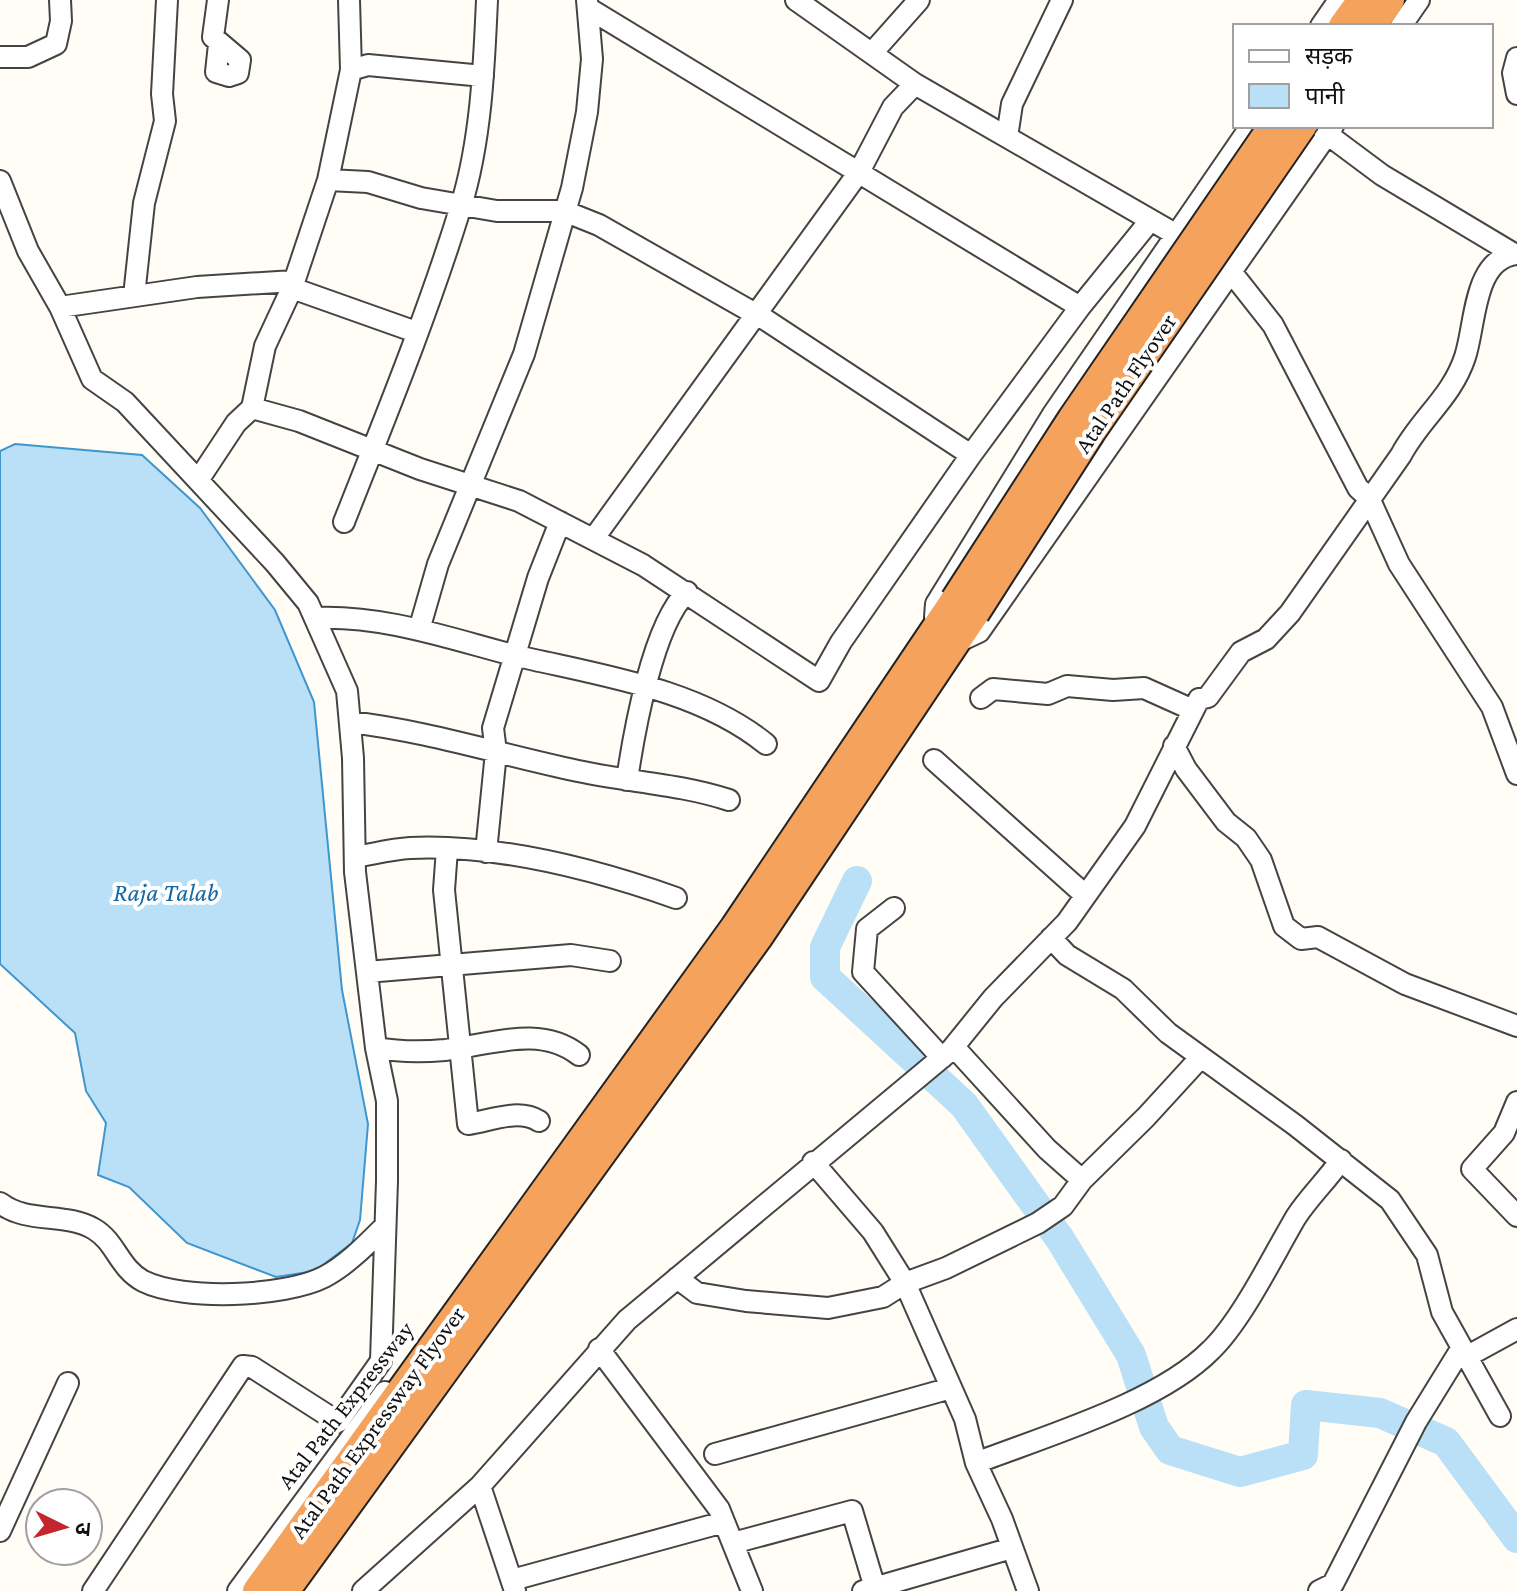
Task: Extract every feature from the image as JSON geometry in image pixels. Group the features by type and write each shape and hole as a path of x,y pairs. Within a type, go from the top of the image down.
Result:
{"highway":[{"path":"1344,24 1362,0"},
{"path":"1373,24 1390,0"},
{"name":"Atal Path Flyover","path":"965,606 1072,419 1272,128"},
{"name":"Atal Path Flyover","path":"747,931 965,606 1091,432 1320,129"},
{"name":"Atal Path Expressway Flyover","path":"257,1591 421,1381 747,931"},
{"name":"Atal Path Expressway Flyover","path":"285,1591 421,1381"}],"street":[{"path":"0,57 28,57 56,44 61,21 60,0"},
{"path":"134,296 144,203 165,121 162,94 167,0"},
{"path":"218,0 213,37 219,44"},
{"path":"199,479 236,423 252,408 265,346 293,284 328,180 351,70 349,0"},
{"path":"344,522 461,204 483,76 487,0"},
{"path":"796,0 915,84 1149,222 1175,234 1232,273 1273,325 1358,488 1369,498 1399,564 1492,707 1517,774"},
{"path":"872,53 919,0"},
{"path":"1007,137 1012,104 1062,0"},
{"path":"1322,24 1339,0"},
{"path":"1402,24 1419,0"},
{"path":"588,4 1080,307"},
{"path":"419,630 438,564 524,354 564,211 587,112 592,59 588,4"},
{"path":"1517,58 1513,73 1517,94"},
{"path":"351,70 368,65 483,76"},
{"path":"594,538 859,172 893,107 915,84"},
{"path":"1250,128 1053,414 936,604 943,638 979,632 1232,273 1320,129 1382,175 1516,254"},
{"path":"328,180 368,182 421,198 518,212 564,211 599,225 757,315 855,376 971,455"},
{"path":"0,183 28,251 60,307 92,379 125,402 160,442 199,479 308,603 347,691 355,857 376,1048 387,1101 381,1361 338,1422 252,1367 243,1366 93,1591"},
{"path":"252,408 299,421 470,486 519,501 594,538 687,592 819,681 841,642 971,455 1080,307 1149,222"},
{"path":"363,1591 480,1486 627,1320 948,1052 993,998 1051,938 1135,826 1199,699 1215,691 1241,652 1266,639 1290,613 1401,455 1415,429 1450,392 1465,357 1483,280 1493,263 1516,254"},
{"path":"60,307 197,287 293,284 416,332"},
{"path":"486,852 496,752 493,728 538,578 560,522"},
{"path":"627,780 645,688 674,604 687,592"},
{"path":"315,618 381,621 645,688 692,703 766,744"},
{"path":"981,698 993,689 1048,694 1067,686 1113,690 1144,688 1193,710"},
{"path":"350,722 394,727 627,780 697,789 729,800"},
{"path":"1174,746 1186,769 1226,822 1246,838 1261,860 1284,926 1291,934 1301,939 1318,937 1405,984 1517,1026"},
{"path":"934,760 1085,895"},
{"path":"355,857 408,848 486,852 639,885 676,898"},
{"path":"447,849 444,890 468,1124 516,1115 539,1121"},
{"path":"894,908 867,929 863,972 1082,1180"},
{"path":"1051,938 1067,955 1123,989 1168,1033 1341,1160 1390,1200 1427,1255 1442,1312 1500,1416"},
{"path":"367,972 450,963 514,963 571,955 610,961"},
{"path":"376,1048 403,1052 460,1048 509,1039 545,1039 567,1046 579,1055"},
{"path":"677,1278 697,1293 828,1308 883,1297 905,1283 946,1268 1038,1223 1063,1206 1082,1180 1201,1057"},
{"path":"1517,1102 1504,1133 1472,1169 1517,1216"},
{"path":"976,1463 1162,1386 1195,1364 1213,1349 1297,1216 1341,1160"},
{"path":"813,1162 873,1232 905,1283 965,1419 976,1463 1028,1591"},
{"path":"1,1207 91,1227 109,1239 128,1272 146,1283 199,1292 285,1290 324,1277 362,1249 385,1226"},
{"path":"301,1591 414,1430 506,1262"},
{"name":"Atal Path Expressway","path":"238,1591 342,1446 506,1262"},
{"path":"1319,1591 1333,1584 1416,1422 1463,1353 1517,1329"},
{"path":"599,1349 719,1509 752,1591"},
{"path":"0,1531 68,1383"},
{"path":"715,1454 951,1388"},
{"path":"480,1486 513,1585 724,1522"},
{"path":"733,1543 852,1511 869,1589 1012,1548"}],"water":[{"name":"Raja Talab","path":"15,444 142,455 200,508 275,610 314,702 342,990 368,1124 360,1220 352,1243 315,1271 276,1277 187,1243 129,1187 98,1175 106,1123 86,1091 75,1033 0,964 0,451"}],"waterway":[{"path":"857,881 825,947 825,977 964,1105 1060,1239 1131,1355 1154,1427 1170,1450 1240,1472 1303,1455 1306,1405 1380,1413 1446,1442 1517,1538"}]}
